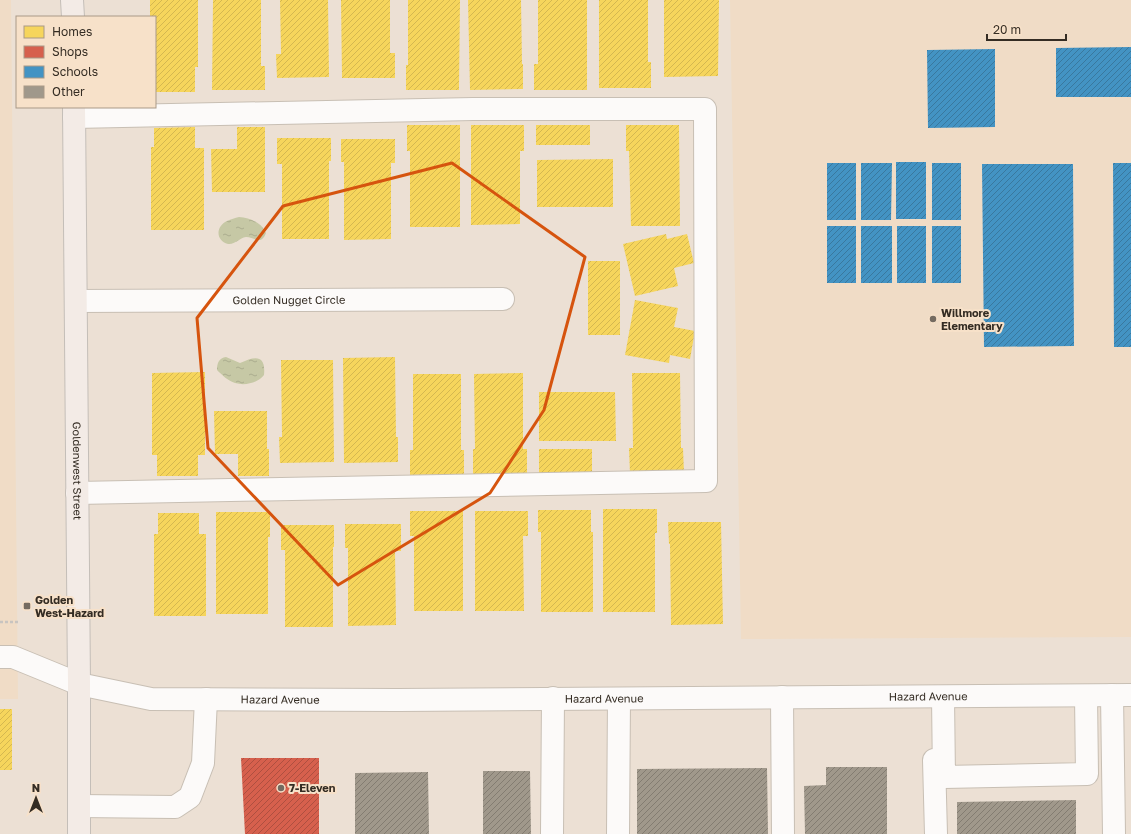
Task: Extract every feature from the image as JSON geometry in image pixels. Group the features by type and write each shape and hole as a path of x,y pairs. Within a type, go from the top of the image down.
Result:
{"main road":[{"path":"72,0 73,16"},
{"name":"Goldenwest Street","path":"74,112 79,834"}],"street":[{"path":"74,112 706,109 706,481 77,493"},
{"name":"Golden Nugget Circle","path":"76,301 503,299"},
{"name":"Hazard Avenue","path":"0,657 13,657 79,684 151,699 398,700 1121,695"},
{"path":"1114,834 1121,695"},
{"path":"938,697 944,777 1087,774 1086,696"},
{"path":"936,834 938,697"},
{"path":"552,834 553,698"},
{"path":"782,698 783,834"},
{"path":"79,806 175,807 190,797 203,763 206,699"},
{"path":"618,834 619,699"}],"path":[{"path":"0,622 20,622"}],"highlighted area":[{"path":"452,163 585,257 544,410 490,493 338,585 208,448 197,318 283,206"}],"shaded area":[{"path":"0,0 11,0 18,699 0,699"},
{"name":"Willmore Elementary","path":"730,0 1131,0 1131,637 741,639"}],"water":[{"path":"239,217 247,218 258,223 266,233 264,237 258,240 246,237 230,244 224,242 219,236 219,229 223,223"},
{"path":"226,357 240,363 258,358 263,363 264,375 251,383 239,384 232,382 225,378 217,370 219,361"}],"building: Homes":[{"path":"150,0 198,0 198,67 195,67 195,92 156,92 156,16 150,16"},
{"path":"213,0 261,0 261,66 265,66 265,90 212,90"},
{"path":"280,0 328,0 329,77 277,78 276,54 281,54"},
{"path":"341,0 390,0 390,53 395,53 395,78 342,78"},
{"path":"408,0 460,0 459,90 406,90 406,65 408,65"},
{"path":"468,0 521,0 523,89 470,90"},
{"path":"538,0 587,0 587,90 534,90 534,64 538,64"},
{"path":"599,0 648,0 648,62 651,62 651,88 599,88"},
{"path":"664,0 719,0 718,76 664,77"},
{"path":"407,125 460,125 460,227 410,227 410,151 407,151"},
{"path":"471,125 524,125 524,151 520,151 520,224 471,225"},
{"path":"536,125 590,125 590,145 536,145"},
{"path":"626,125 679,125 680,226 631,226 629,151 626,151"},
{"path":"195,127 195,148 204,148 204,230 151,230 151,147 154,147 154,128"},
{"path":"237,127 265,127 265,192 212,192 211,149 237,149"},
{"path":"277,138 331,138 331,161 329,161 329,239 282,239 282,164 277,164"},
{"path":"341,139 395,139 395,163 391,163 391,239 344,240 344,162 341,162"},
{"path":"613,159 613,207 537,207 537,160"},
{"path":"666,234 667,239 687,234 694,263 674,268 678,286 635,296 623,244"},
{"path":"588,261 620,261 620,335 588,335"},
{"path":"635,300 678,308 674,327 695,331 690,359 670,355 669,363 625,355"},
{"path":"395,357 396,437 398,437 398,462 344,463 343,358"},
{"path":"281,360 333,360 334,462 280,463 279,437 282,437"},
{"path":"205,372 205,455 198,455 198,476 157,476 157,455 152,455 152,373"},
{"path":"523,373 523,449 527,449 527,474 473,474 473,449 475,449 474,374"},
{"path":"632,373 680,373 681,448 683,448 684,473 630,474 629,448 633,448"},
{"path":"413,374 461,374 461,450 464,450 464,474 410,475 410,450 413,450"},
{"path":"539,392 615,392 616,441 539,441"},
{"path":"214,411 267,411 269,476 238,476 238,454 215,454"},
{"path":"539,449 592,449 592,473 539,473"},
{"path":"603,509 657,509 657,533 655,533 655,612 603,612"},
{"path":"538,510 591,510 591,532 593,532 593,612 541,612 541,532 538,532"},
{"path":"410,511 463,511 463,611 414,611 414,536 410,536"},
{"path":"475,511 528,511 528,536 523,536 524,611 475,611"},
{"path":"216,512 270,512 270,537 268,537 268,614 216,614"},
{"path":"158,513 199,513 199,534 206,534 206,616 154,616 154,534 158,534"},
{"path":"668,522 721,522 723,624 671,625 670,544"},
{"path":"345,524 401,524 401,551 395,551 396,625 348,626 348,548 345,548"},
{"path":"281,525 334,525 333,627 285,627 285,550 281,550"},
{"path":"0,709 12,709 12,770 0,770"}],"building: Shops":[{"name":"7-Eleven","path":"241,758 319,758 319,834 245,834"}],"building: Schools":[{"path":"1131,47 1131,97 1056,97 1056,48"},
{"path":"995,49 995,127 928,128 927,50"},
{"path":"896,162 926,162 926,219 896,219"},
{"path":"827,163 856,163 856,220 827,220"},
{"path":"861,163 892,163 891,220 861,220"},
{"path":"932,163 961,163 961,220 932,220"},
{"path":"1113,163 1131,163 1131,347 1114,347"},
{"path":"982,164 1073,164 1074,346 984,347"},
{"path":"827,226 856,226 856,283 827,283"},
{"path":"861,226 892,226 892,283 861,283"},
{"path":"897,226 926,226 926,283 897,283"},
{"path":"932,226 961,226 961,283 932,283"}],"building: Other":[{"path":"826,767 887,767 887,834 805,834 804,786 826,785"},
{"path":"767,768 768,834 637,834 637,769"},
{"path":"483,771 530,771 531,834 483,834"},
{"path":"428,772 429,834 355,834 355,773"},
{"path":"1076,800 1076,834 957,834 957,802"}],"place":[{"name":"Willmore Elementary","path":"933,319"},
{"name":"Golden West-Hazard","path":"27,606"},
{"name":"7-Eleven","path":"281,788"}]}
